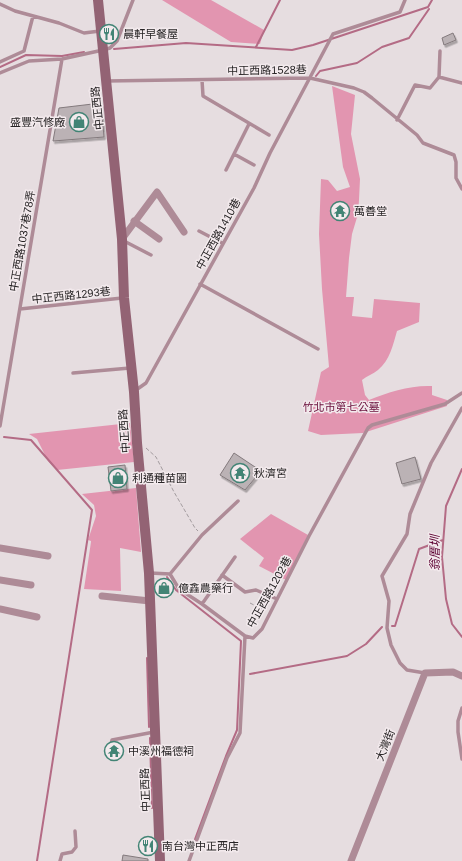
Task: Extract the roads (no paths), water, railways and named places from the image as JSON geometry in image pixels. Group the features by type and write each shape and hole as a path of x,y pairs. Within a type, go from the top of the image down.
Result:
{"main road":[{"name":"中正西路","path":"98,0 122,239 124,298 134,392 137,443 149,573 160,861"}],"street":[{"path":"122,239 157,192 184,232"},
{"path":"134,221 159,239"},
{"path":"0,548 48,556"},
{"path":"0,580 31,585"},
{"path":"102,596 150,601"},
{"path":"0,609 37,617"},
{"path":"425,673 453,672 462,676"},
{"name":"大灣街","path":"351,861 425,673"}],"lane":[{"path":"0,73 29,61 62,59 110,48 117,41 133,0"},
{"name":"中正西路1410巷","path":"134,392 146,383 222,243 254,188 270,153 333,34 400,12 405,0"},
{"path":"0,4 15,11 59,23 84,33 101,31"},
{"path":"0,62 24,51 33,16"},
{"path":"397,120 416,85 430,88 439,77 440,51"},
{"name":"中正西路1037巷78弄","path":"0,426 62,59"},
{"path":"439,77 462,83"},
{"name":"中正西路1528巷","path":"106,81 310,78 354,88 364,92 417,135 423,143 454,155 456,162 456,178 462,189"},
{"path":"202,80 203,96 269,135"},
{"path":"226,170 250,124"},
{"path":"234,154 254,165"},
{"path":"198,231 222,243"},
{"path":"122,239 151,255"},
{"path":"200,284 318,349"},
{"name":"中正西路1293巷","path":"20,309 124,298"},
{"path":"73,373 131,368"},
{"name":"中正西路1202巷","path":"189,861 227,758 240,733 245,636 253,638 262,629 309,536 368,428 372,425 445,404 462,393"},
{"path":"425,673 407,670 400,663 391,645 386,628 389,602 382,576 407,534 410,514 431,463 462,408"},
{"path":"170,574 202,535 238,501"},
{"path":"202,604 235,557"},
{"path":"149,573 170,574"},
{"path":"170,574 179,589 245,636"},
{"path":"222,576 245,592 256,590 277,599"},
{"path":"462,708 458,721 462,759"},
{"path":"111,745 112,740 155,731"},
{"path":"60,861 62,854 72,852 76,847 75,831"}],"waterway":[{"path":"256,47 280,0"},
{"path":"114,49 186,43 292,50 313,45 428,7 432,0"},
{"path":"316,76 320,71 357,63 382,47 409,38 429,9"},
{"path":"0,67 26,55 62,56 84,52"},
{"path":"4,437 31,440 92,510 37,861"},
{"name":"翁厝圳","path":"462,469 446,506 442,557 446,599 452,624 462,637"},
{"path":"392,626 395,626 419,549 443,540"},
{"path":"167,577 176,590 241,641 237,730 191,850"},
{"path":"250,674 347,656 366,644 382,627"},
{"path":"147,658 149,727"},
{"path":"150,738 152,808"}],"place":[{"name":"晨軒早餐屋","path":"109,34"},
{"name":"盛豐汽修廠","path":"79,122"},
{"name":"萬善堂","path":"340,211"},
{"name":"秋濟宮","path":"240,473"},
{"name":"利通種苗園","path":"118,478"},
{"name":"億鑫農藥行","path":"164,588"},
{"name":"中溪州福德祠","path":"114,751"},
{"name":"南台灣中正西店","path":"148,846"}],"park label":[{"name":"竹北市第七公墓","path":"341,407"}]}
